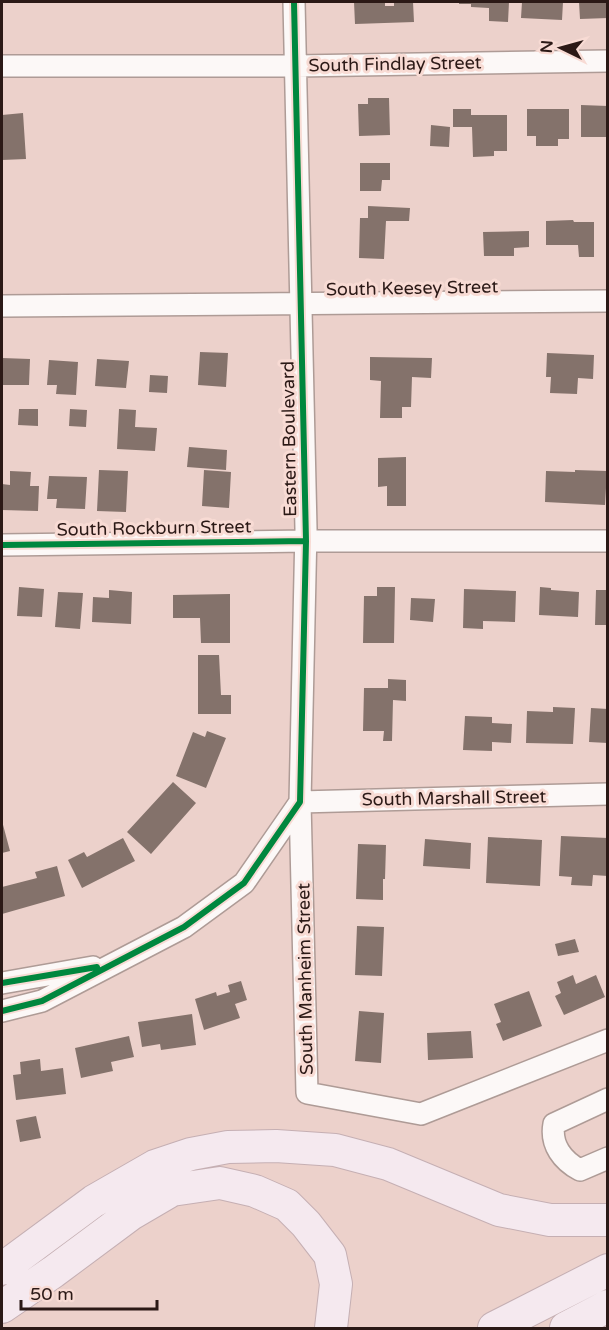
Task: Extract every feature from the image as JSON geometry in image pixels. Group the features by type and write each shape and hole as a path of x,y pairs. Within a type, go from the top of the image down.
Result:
{"highway":[{"path":"2,1269 94,1201 155,1166 191,1154 228,1147 276,1146 335,1150 388,1164 499,1210 550,1220 608,1220"},
{"path":"2,1307 131,1214 172,1190 220,1183 255,1191 287,1206 318,1239 330,1255 336,1284 331,1329"},
{"path":"494,1329 608,1270"},
{"path":"570,1327 608,1306"}],"street":[{"name":"Eastern Boulevard","path":"294,2 306,541 300,802"},
{"name":"South Findlay Street","path":"2,66 296,66 608,61"},
{"name":"South Keesey Street","path":"2,306 608,301"},
{"name":"South Rockburn Street","path":"2,546 306,541 608,541"},
{"name":"South Marshall Street","path":"300,802 608,794"},
{"path":"2,1011 42,1001 184,927 244,883 300,802"},
{"name":"South Manheim Street","path":"300,802 308,1092 421,1114 608,1040"},
{"path":"2,983 111,964"},
{"path":"608,1099 554,1124 552,1133 555,1146 569,1164 580,1170 608,1158"}],"building":[{"path":"354,2 385,2 385,6 394,6 394,2 413,2 414,22 355,24"},
{"path":"459,2 509,2 508,22 489,21 489,8 471,7 471,4 459,4"},
{"path":"522,2 563,2 562,20 521,18"},
{"path":"579,2 608,2 608,18 580,19"},
{"path":"368,98 389,98 390,135 359,136 358,104 368,104"},
{"path":"581,105 608,106 608,137 581,137"},
{"path":"453,109 471,109 471,115 507,115 507,151 494,151 494,156 473,157 472,127 453,127"},
{"path":"527,109 569,109 569,139 558,139 558,146 536,146 536,136 527,136"},
{"path":"23,113 26,159 2,160 2,115"},
{"path":"431,125 450,127 449,147 430,146"},
{"path":"360,163 390,163 390,180 382,180 381,191 360,191"},
{"path":"368,206 410,208 409,221 386,221 384,259 359,258 360,218 368,218"},
{"path":"573,220 574,222 594,222 594,257 579,257 578,245 546,245 546,221"},
{"path":"529,231 529,247 514,248 514,256 484,256 483,232"},
{"path":"200,352 228,353 226,387 198,385"},
{"path":"547,353 594,355 593,379 578,378 577,394 550,393 551,377 546,377"},
{"path":"370,357 432,358 431,378 412,377 411,407 402,407 402,418 380,418 381,381 370,380"},
{"path":"2,358 30,359 29,385 2,385"},
{"path":"97,359 129,361 126,388 95,386"},
{"path":"49,360 78,362 76,395 56,394 57,385 47,385"},
{"path":"150,375 168,376 167,393 149,392"},
{"path":"19,409 38,409 38,426 18,425"},
{"path":"70,409 87,410 86,427 69,426"},
{"path":"119,409 136,410 135,427 157,428 155,451 117,449"},
{"path":"189,447 227,450 226,470 187,467"},
{"path":"406,457 406,506 387,506 387,486 378,487 378,458"},
{"path":"99,470 128,471 126,512 97,511"},
{"path":"204,470 231,472 229,508 202,506"},
{"path":"575,470 607,471 605,505 545,502 546,471 575,472"},
{"path":"10,471 31,472 30,486 39,486 38,511 2,510 2,484 10,485"},
{"path":"49,476 87,477 85,509 56,508 57,499 47,499"},
{"path":"19,587 44,589 42,617 17,616"},
{"path":"377,587 395,587 394,643 363,643 364,596 377,596"},
{"path":"540,587 579,592 578,617 539,615"},
{"path":"464,589 516,591 515,622 483,621 483,629 463,628"},
{"path":"109,590 132,592 131,624 92,622 93,597 109,598"},
{"path":"596,590 608,590 608,625 595,625"},
{"path":"58,592 83,593 80,629 55,627"},
{"path":"230,594 230,643 201,643 200,618 173,618 173,595"},
{"path":"411,598 435,599 433,622 410,620"},
{"path":"198,655 219,655 221,695 231,695 231,714 198,714"},
{"path":"388,679 406,680 406,701 393,700 392,741 383,741 384,731 363,731 364,688 388,688"},
{"path":"553,707 575,708 573,744 526,743 527,711 553,712"},
{"path":"591,708 608,709 608,743 589,742"},
{"path":"465,716 492,717 492,723 512,724 511,743 492,742 492,751 463,750"},
{"path":"207,731 226,738 206,788 176,776 193,732 205,737"},
{"path":"173,782 196,803 151,854 127,832"},
{"path":"2,821 10,851 2,853"},
{"path":"561,836 608,838 608,876 593,875 592,886 571,885 572,877 559,876"},
{"path":"488,837 542,840 540,886 486,883"},
{"path":"123,838 135,861 82,888 68,860 84,852 87,857"},
{"path":"425,839 471,843 470,869 423,866"},
{"path":"358,844 386,845 383,900 356,899"},
{"path":"57,866 65,896 2,914 2,887 37,878 35,872"},
{"path":"357,926 384,927 382,976 355,975"},
{"path":"575,939 579,952 558,956 555,944"},
{"path":"573,975 576,984 596,975 605,997 564,1015 555,996 561,993 557,982"},
{"path":"241,981 247,1000 235,1004 240,1018 204,1030 195,999 216,992 217,996 230,992 228,985"},
{"path":"529,991 542,1026 503,1041 496,1024 501,1022 494,1004"},
{"path":"359,1011 384,1013 381,1063 355,1061"},
{"path":"192,1014 196,1045 161,1050 160,1044 142,1047 138,1022"},
{"path":"471,1031 473,1058 428,1060 427,1033"},
{"path":"129,1036 134,1057 111,1062 113,1071 81,1078 75,1048"},
{"path":"40,1059 41,1071 63,1068 66,1094 16,1100 13,1075 21,1074 20,1062"},
{"path":"36,1116 41,1138 20,1142 16,1120"}],"cycle path":[{"path":"2,1011 42,1001 184,927 244,883 300,802 306,541 294,2"},
{"path":"2,545 306,541"},
{"path":"2,983 97,967"}]}
